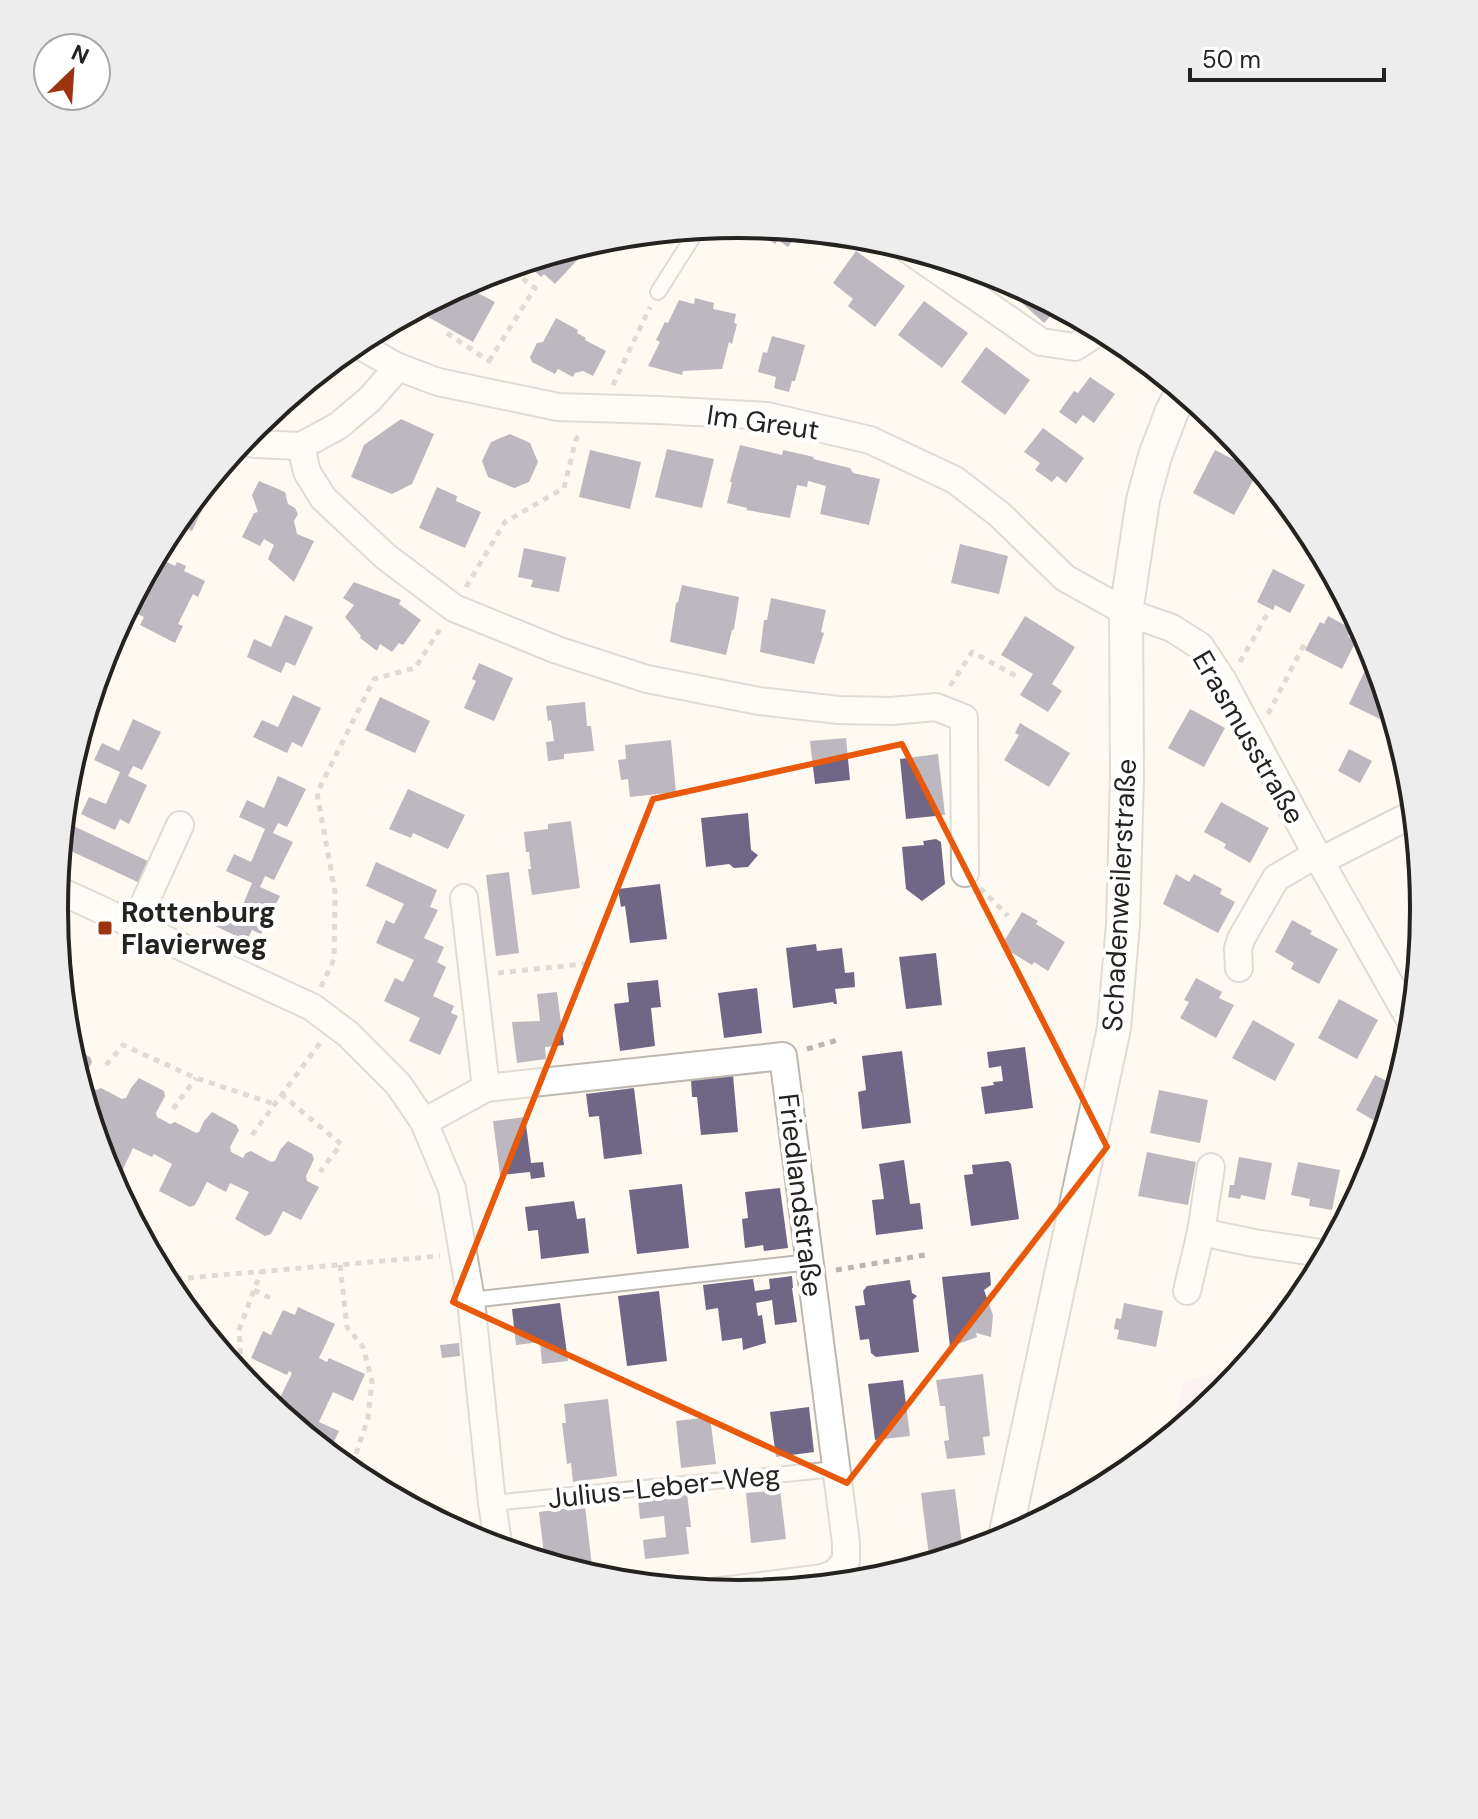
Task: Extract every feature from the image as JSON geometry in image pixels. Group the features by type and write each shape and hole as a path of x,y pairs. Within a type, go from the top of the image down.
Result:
{"street":[{"path":"934,268 1041,342 1075,347 1089,338"},
{"name":"Im Greut","path":"368,350 398,367 438,382 558,407 767,416 870,440 955,480 999,514 1065,578 1126,612"},
{"path":"257,444 301,446 338,426 370,399 398,367"},
{"name":"Schadenweilerstraße","path":"1008,1524 1114,1028 1123,924 1127,806 1126,612 1143,500 1155,456 1177,402"},
{"path":"301,446 307,472 323,498 385,556 454,608 557,650 647,679 759,701 839,710 891,711 936,707 964,718 965,873"},
{"name":"Erasmusstraße","path":"1126,612 1172,628 1200,646 1226,687 1402,1006"},
{"path":"1318,858 1403,818"},
{"path":"135,924 180,825"},
{"name":"Erasmusstraße","path":"1239,968 1241,939 1271,883 1283,873 1318,858"},
{"path":"68,894 312,1007 348,1034 398,1084 424,1122 452,1189 465,1254 497,1535"},
{"path":"464,898 486,1088"},
{"name":"Friedlandstraße","path":"424,1122 486,1088 783,1056 846,1552 846,1561 832,1574"},
{"path":"1187,1291 1201,1232 1211,1167"},
{"path":"1201,1232 1316,1252"}],"lane":[{"path":"658,292 691,240"},
{"path":"471,1300 810,1268"},
{"name":"Julius-Leber-Weg","path":"492,1503 836,1469"}],"path":[{"path":"476,390 489,361 535,288 519,276"},
{"path":"625,361 658,292"},
{"path":"447,333 489,361"},
{"path":"312,1007 334,959 335,892 317,793 374,679 415,668 505,522 564,488 576,439 601,408"},
{"path":"1226,687 1268,613"},
{"path":"1254,739 1306,641"},
{"path":"936,707 972,652 1018,677"},
{"path":"965,873 1008,916"},
{"path":"473,976 592,963"},
{"path":"252,1135 334,1024"},
{"path":"783,1056 841,1039"},
{"path":"106,1065 123,1045 196,1078 274,1104"},
{"path":"173,1109 196,1078"},
{"path":"281,1094 341,1144 320,1172"},
{"path":"179,1279 465,1254"},
{"path":"810,1268 925,1255"},
{"path":"340,1265 347,1327 363,1347 372,1381 368,1418 354,1459"},
{"path":"241,1358 239,1330 261,1272"},
{"path":"254,1290 272,1299"}],"highlighted area":[{"path":"902,744 1107,1147 847,1483 453,1302 653,799"}],"shaded area":[{"path":"1227,1369 1175,1419 1183,1382"}],"building":[{"path":"769,239 792,241 788,247 778,240 775,244"},
{"path":"856,251 905,286 875,327 848,306 853,299 833,283"},
{"path":"579,258 555,284 544,274 541,277 534,271"},
{"path":"477,292 495,302 473,342 428,317"},
{"path":"695,298 714,303 713,309 736,314 732,344 729,342 722,369 683,371 682,375 648,366 660,342 656,340 679,300 694,304"},
{"path":"924,301 968,333 942,368 898,335"},
{"path":"1023,302 1051,316 1044,323"},
{"path":"556,318 606,351 593,376 583,371 575,373 573,377 558,369 555,374 532,362 530,357 537,343 543,342"},
{"path":"772,336 805,345 789,392 774,388 776,377 758,372 763,352 767,353"},
{"path":"986,347 1030,380 1005,415 961,382"},
{"path":"1090,377 1115,394 1094,423 1083,415 1076,424 1059,412 1074,391 1078,393"},
{"path":"401,419 434,434 412,484 392,494 351,477 364,445"},
{"path":"1043,428 1084,458 1066,483 1057,476 1052,482 1035,470 1040,463 1024,452"},
{"path":"510,434 530,443 538,462 529,482 514,488 488,477 482,461 491,442"},
{"path":"740,445 782,455 783,450 814,457 850,468 853,473 880,479 869,525 820,514 826,486 808,481 807,487 797,485 790,518 727,503"},
{"path":"667,449 714,459 702,508 655,497"},
{"path":"590,450 641,462 630,509 579,497"},
{"path":"1215,450 1238,462 1254,480 1234,515 1193,493"},
{"path":"259,481 285,492 288,504 298,514 294,521 297,534 314,541 294,582 268,559 274,545 264,539 260,546 242,537 254,513 258,512 252,495"},
{"path":"437,487 457,496 456,501 481,512 465,548 419,528"},
{"path":"204,505 192,531 187,528"},
{"path":"960,544 1008,556 999,594 951,583"},
{"path":"524,548 566,557 559,592 531,587 533,580 518,577"},
{"path":"166,561 175,566 177,562 186,566 184,571 205,581 198,597 193,594 178,624 183,626 175,643 140,625 144,617 137,614"},
{"path":"1273,569 1305,585 1290,613 1275,605 1273,610 1257,602"},
{"path":"354,582 401,600 399,604 421,620 403,645 399,643 392,652 380,644 377,651 360,638 345,617 354,605 343,598"},
{"path":"682,585 739,597 726,655 670,642"},
{"path":"771,598 826,610 821,632 824,633 814,664 760,652 764,620 767,620"},
{"path":"285,615 313,627 295,666 286,662 281,673 247,657 254,639 271,647"},
{"path":"1025,616 1075,647 1052,684 1062,691 1048,712 1020,695 1033,674 1001,655"},
{"path":"1328,616 1347,626 1348,636 1355,644 1342,669 1305,650 1320,622 1324,624"},
{"path":"479,663 513,678 494,721 464,708 476,681 472,679"},
{"path":"1365,670 1380,719 1349,704"},
{"path":"293,695 321,708 302,747 292,742 287,753 253,737 262,720 278,727"},
{"path":"380,697 430,721 415,753 365,730"},
{"path":"585,702 594,751 564,754 564,759 548,761 546,742 554,741 546,706"},
{"path":"1190,709 1225,728 1204,767 1168,748"},
{"path":"133,719 161,732 142,770 133,766 128,776 147,785 129,824 120,819 115,830 81,814 89,797 106,804 120,772 94,760 102,743 119,751"},
{"path":"1020,723 1070,753 1049,787 1004,760 1019,735 1015,733"},
{"path":"846,738 850,780 815,784 810,741"},
{"path":"671,740 676,792 630,797 628,779 621,780 618,760 626,759 625,745"},
{"path":"1349,749 1372,761 1360,783 1338,771"},
{"path":"938,754 945,815 906,819 900,759"},
{"path":"278,776 306,789 287,827 278,823 273,833 293,842 274,880 265,876 260,887 280,896 261,934 252,930 247,941 213,925 221,908 238,915 242,907 252,883 226,871 234,854 251,862 265,829 239,817 247,800 264,808"},
{"path":"408,789 465,815 448,849 413,833 411,838 389,829"},
{"path":"1221,802 1269,828 1250,863 1204,832"},
{"path":"748,813 751,850 758,855 748,867 734,868 729,864 706,867 701,818"},
{"path":"571,821 580,888 532,895 529,852 526,852 524,832 548,829 548,824"},
{"path":"74,826 152,863 142,884 71,851"},
{"path":"936,839 941,842 945,884 922,901 906,889 902,847 924,845 923,841"},
{"path":"376,862 437,890 430,907 438,910 424,938 444,947 437,962 446,967 433,996 454,1006 451,1013 458,1016 440,1055 409,1041 420,1018 384,1001 395,978 403,982 414,960 376,943 386,920 394,924 404,904 366,886"},
{"path":"509,872 519,953 496,956 486,875"},
{"path":"1176,874 1189,882 1194,874 1222,889 1220,894 1235,902 1218,933 1163,904"},
{"path":"660,884 667,939 630,943 625,906 621,907 618,889"},
{"path":"1022,912 1065,942 1048,971 1001,946"},
{"path":"1292,920 1338,949 1319,984 1291,969 1294,963 1275,952"},
{"path":"816,944 817,951 842,948 845,973 854,972 855,987 835,989 837,1004 793,1008 786,948"},
{"path":"936,953 942,1005 906,1009 899,957"},
{"path":"1196,978 1222,992 1219,998 1234,1005 1216,1038 1180,1018 1189,1002 1184,1000"},
{"path":"658,980 661,1007 651,1008 655,1046 620,1051 614,1004 629,1002 627,983"},
{"path":"757,988 762,1033 724,1038 718,993"},
{"path":"557,992 564,1045 545,1047 546,1059 517,1063 512,1022 540,1021 537,994"},
{"path":"1339,999 1378,1020 1357,1059 1318,1038"},
{"path":"1253,1020 1295,1044 1275,1081 1232,1058"},
{"path":"1025,1047 1033,1108 985,1114 981,1087 1003,1081 1001,1066 989,1068 987,1052"},
{"path":"902,1051 911,1123 862,1129 858,1092 866,1090 862,1056"},
{"path":"84,1054 90,1057 92,1062 88,1070"},
{"path":"733,1075 738,1132 701,1135 697,1097 692,1097 691,1079"},
{"path":"1375,1075 1387,1081 1373,1128 1375,1121 1356,1110"},
{"path":"139,1078 164,1091 165,1096 156,1113 157,1117 170,1124 175,1122 196,1133 212,1112 236,1125 239,1130 230,1147 231,1152 243,1158 251,1151 271,1162 275,1161 288,1141 312,1154 314,1159 306,1176 307,1181 319,1187 301,1220 283,1211 271,1234 265,1236 235,1219 249,1192 230,1183 226,1192 207,1182 195,1205 190,1207 159,1191 172,1164 154,1154 152,1157 133,1148 122,1171 93,1088 101,1088 122,1099 126,1098"},
{"path":"634,1088 642,1154 604,1159 599,1116 589,1117 586,1094"},
{"path":"1159,1090 1208,1100 1200,1143 1150,1133"},
{"path":"525,1117 531,1163 543,1162 545,1177 531,1179 530,1172 500,1175 493,1121"},
{"path":"1147,1152 1196,1162 1188,1205 1138,1196"},
{"path":"1239,1157 1272,1163 1265,1200 1241,1195 1240,1199 1228,1197 1230,1185 1234,1185"},
{"path":"904,1160 910,1204 920,1203 923,1229 876,1235 872,1200 884,1199 879,1164"},
{"path":"1008,1161 1019,1219 971,1226 964,1175 973,1174 972,1165"},
{"path":"1298,1162 1340,1170 1332,1210 1309,1206 1310,1199 1291,1195"},
{"path":"682,1184 689,1248 637,1254 629,1190"},
{"path":"780,1188 788,1248 764,1251 763,1245 745,1248 742,1219 748,1218 745,1192"},
{"path":"574,1201 577,1219 585,1218 589,1253 541,1259 538,1230 528,1231 525,1207"},
{"path":"990,1272 991,1285 984,1290 993,1315 991,1337 976,1333 977,1337 950,1347 942,1277"},
{"path":"792,1276 797,1322 775,1325 772,1300 756,1303 758,1316 762,1315 766,1343 743,1350 742,1338 722,1341 718,1308 706,1310 703,1285 753,1279 755,1291 770,1289 769,1279"},
{"path":"910,1280 912,1293 917,1296 913,1300 919,1352 876,1357 871,1353 869,1339 860,1340 855,1306 865,1305 863,1291 867,1286"},
{"path":"659,1291 667,1361 627,1366 618,1296"},
{"path":"560,1303 568,1361 542,1364 540,1342 516,1345 512,1309"},
{"path":"1124,1303 1163,1311 1156,1347 1117,1339 1119,1330 1114,1329 1116,1318 1121,1319"},
{"path":"298,1307 335,1324 319,1358 327,1362 329,1358 365,1374 353,1401 333,1392 319,1422 339,1431 333,1443 280,1398 292,1373 289,1371 287,1375 251,1358 263,1331 271,1335 283,1310 295,1315"},
{"path":"459,1343 460,1356 442,1358 440,1345"},
{"path":"983,1374 990,1436 983,1437 985,1455 947,1459 944,1441 949,1440 945,1406 940,1406 936,1380"},
{"path":"903,1380 910,1436 875,1440 868,1384"},
{"path":"608,1399 617,1476 573,1482 571,1463 567,1464 562,1423 566,1423 564,1404"},
{"path":"809,1407 814,1452 776,1457 770,1412"},
{"path":"710,1417 716,1464 681,1468 676,1421"},
{"path":"955,1489 962,1542 929,1553 921,1493"},
{"path":"780,1490 786,1539 751,1543 746,1493"},
{"path":"687,1493 691,1527 686,1527 689,1554 645,1559 643,1540 666,1537 664,1516 640,1519 638,1499"},
{"path":"585,1506 592,1564 544,1551 539,1512"}],"place":[{"name":"Rottenburg Flavierweg","path":"105,928"}]}
